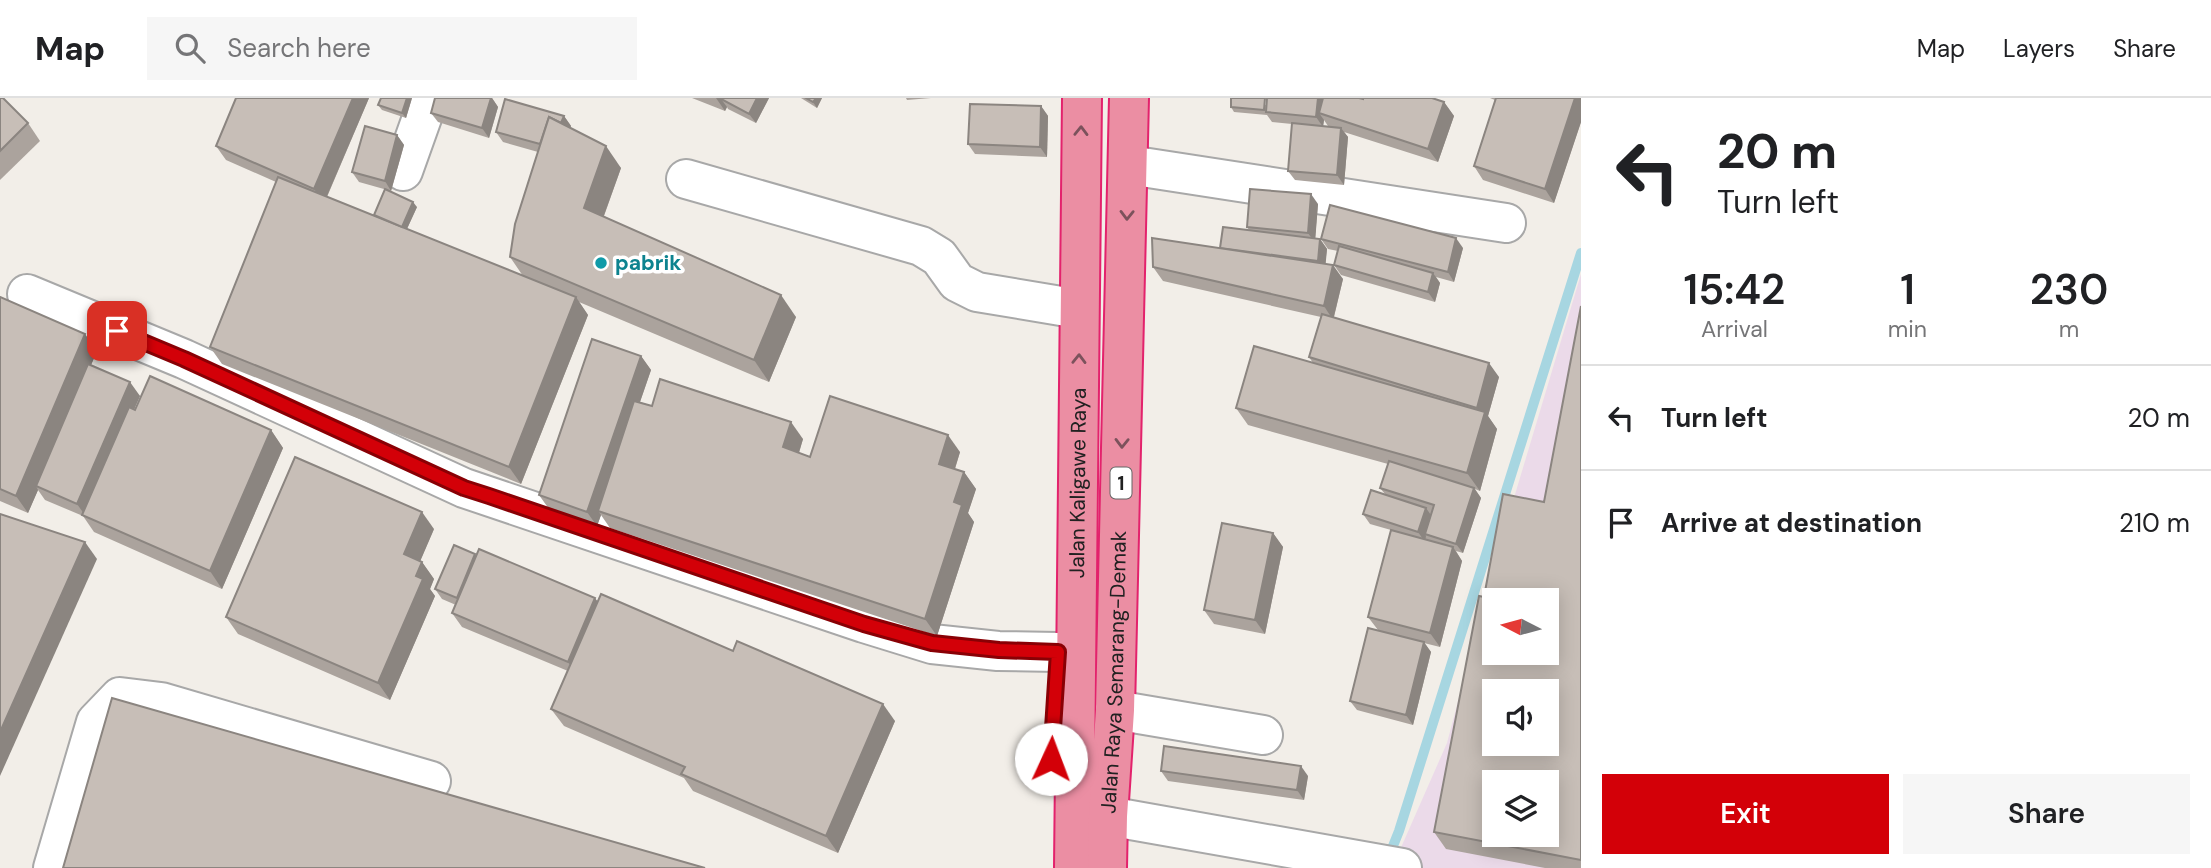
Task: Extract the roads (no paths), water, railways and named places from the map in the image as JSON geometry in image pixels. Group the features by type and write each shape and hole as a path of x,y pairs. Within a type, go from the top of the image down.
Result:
{"highway":[{"name":"Jalan Kaligawe Raya","path":"1074,868 1077,511 1058,306 1082,98"},
{"name":"Jalan Raya Semarang-Demak","path":"1107,868 1115,710 1129,98"},
{"path":"1049,868 1053,704 1077,511"}],"street":[{"path":"404,171 429,98"},
{"path":"1129,165 1506,223"},
{"path":"686,179 921,246 939,257 957,282 977,292 1058,306"},
{"path":"27,295 184,359 464,488 864,624 932,643 1058,652"},
{"path":"52,868 96,722 120,697 161,702 431,781"},
{"path":"1115,710 1263,735"},
{"path":"1108,816 1402,868"}],"waterway":[{"path":"1389,856 1581,253"}],"place":[{"name":"pabrik","path":"601,263"}]}
